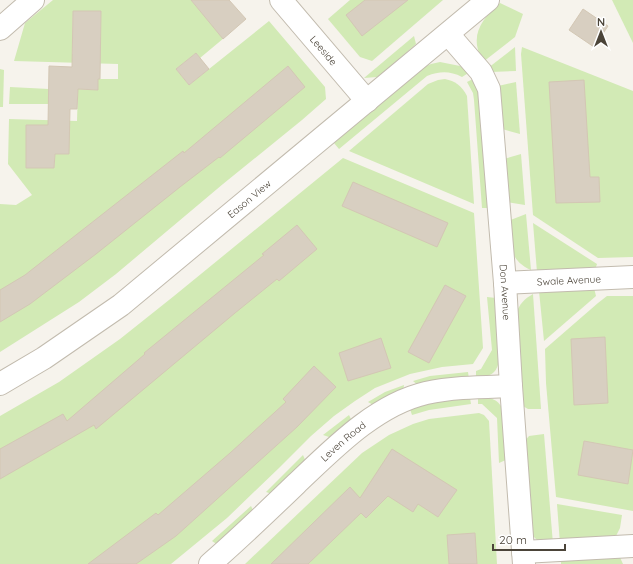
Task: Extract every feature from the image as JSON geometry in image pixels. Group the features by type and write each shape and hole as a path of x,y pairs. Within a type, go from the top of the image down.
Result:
{"street":[{"path":"0,29 33,0"},
{"name":"Leeside","path":"281,0 367,101"},
{"name":"Eason View","path":"0,384 44,358 121,305 488,0"},
{"name":"Don Avenue","path":"448,34 481,72 489,90 505,283 524,558"},
{"name":"Swale Avenue","path":"505,283 633,277"},
{"name":"Leven Road","path":"210,564 342,441 370,420 400,403 426,393 455,389 511,386"},
{"path":"524,558 633,546"}],"green space":[{"path":"53,0 191,0 224,38 200,58 196,53 176,69 189,85 269,21 325,87 326,99 116,274 79,302 0,352 0,204 16,205 32,195 8,164 9,119 77,121 78,89 98,90 98,79 118,79 118,64 14,61 25,23","holes":["73,11 101,11 100,55 72,54","26,125 55,125 69,141 69,154 55,154 54,168 26,168"]},
{"path":"350,0 443,0 372,61 360,57 328,19"},
{"path":"612,0 633,0 633,43"},
{"path":"500,3 523,14 515,37 483,62 477,44 479,30 487,16"},
{"path":"414,36 416,44 382,74 377,77 364,78"},
{"path":"515,47 516,71 491,72 488,68"},
{"path":"522,47 633,91 633,257 598,258 533,215 521,54"},
{"path":"440,62 460,66 470,72 462,77 445,72 427,76 339,149 334,143 422,68"},
{"path":"0,69 4,70 3,107 0,107"},
{"path":"475,78 479,87 489,208 482,208 474,100 473,93 467,82"},
{"path":"445,79 458,84 467,96 474,204 349,151 428,84"},
{"path":"516,82 520,134 502,129 498,86"},
{"path":"10,87 49,89 49,104 9,104"},
{"path":"521,154 525,205 507,202 504,159"},
{"path":"343,158 474,213 483,348 473,364 442,367 410,374 375,388 355,401 334,416 311,436 227,518 171,564 0,564 0,416 59,382 120,339"},
{"path":"526,214 531,270 523,266 514,256 509,236 508,221"},
{"path":"533,223 597,264 595,270 537,272"},
{"path":"594,288 596,296 544,341 539,291"},
{"path":"533,294 541,409 528,409 521,405 516,313 523,302"},
{"path":"607,296 633,296 633,511 556,497 546,383 545,349"},
{"path":"487,297 496,298 499,360 496,369 492,374 476,378 476,371 481,369 492,350"},
{"path":"468,372 469,379 420,387 413,381 430,376"},
{"path":"404,385 403,392 375,406 368,402 385,392"},
{"path":"478,397 494,400 500,404 504,412 508,459 499,463 497,418 482,404 478,404"},
{"path":"470,398 471,404 429,410 412,415 410,409 426,403"},
{"path":"479,413 484,415 489,421 497,564 245,564 362,453 389,435 413,424 429,419"},
{"path":"349,415 352,421 332,438 323,435"},
{"path":"544,434 553,544 539,542 532,535 524,442 529,436"},
{"path":"303,455 306,462 272,494 266,492"},
{"path":"557,504 622,515 620,528 614,540 560,544"},
{"path":"251,506 254,512 218,545 212,541"},
{"path":"618,553 623,564 561,564 561,556"}],"building":[{"path":"191,0 229,0 246,19 223,39"},
{"path":"365,0 408,0 362,36 346,15"},
{"path":"583,9 608,26 594,47 569,30"},
{"path":"73,11 101,11 100,79 98,79 98,90 78,89 77,109 70,109 69,154 55,154 54,168 26,168 26,125 48,125 49,66 72,67"},
{"path":"196,53 209,69 189,85 176,69"},
{"path":"288,66 305,87 220,158 219,157 180,187 96,254 30,304 0,322 0,290 25,275 183,151 184,153"},
{"path":"584,80 590,177 599,177 600,202 556,203 549,82"},
{"path":"353,182 448,223 437,247 342,206"},
{"path":"297,225 317,249 279,281 277,279 235,313 96,429 94,425 0,479 0,449 63,414 67,421 145,354 144,353 264,255 262,254"},
{"path":"445,285 466,296 429,363 408,352"},
{"path":"605,337 608,403 574,405 571,339"},
{"path":"381,338 391,368 348,381 339,353"},
{"path":"314,366 336,387 297,427 176,536 136,564 88,564 156,513 158,515 230,453 286,402 283,399"},
{"path":"584,441 633,450 628,484 578,475"},
{"path":"392,449 457,490 438,517 418,504 413,512 388,496 366,518 361,513 308,564 271,564 350,487 360,498"},
{"path":"475,533 477,564 449,564 447,535"}]}
